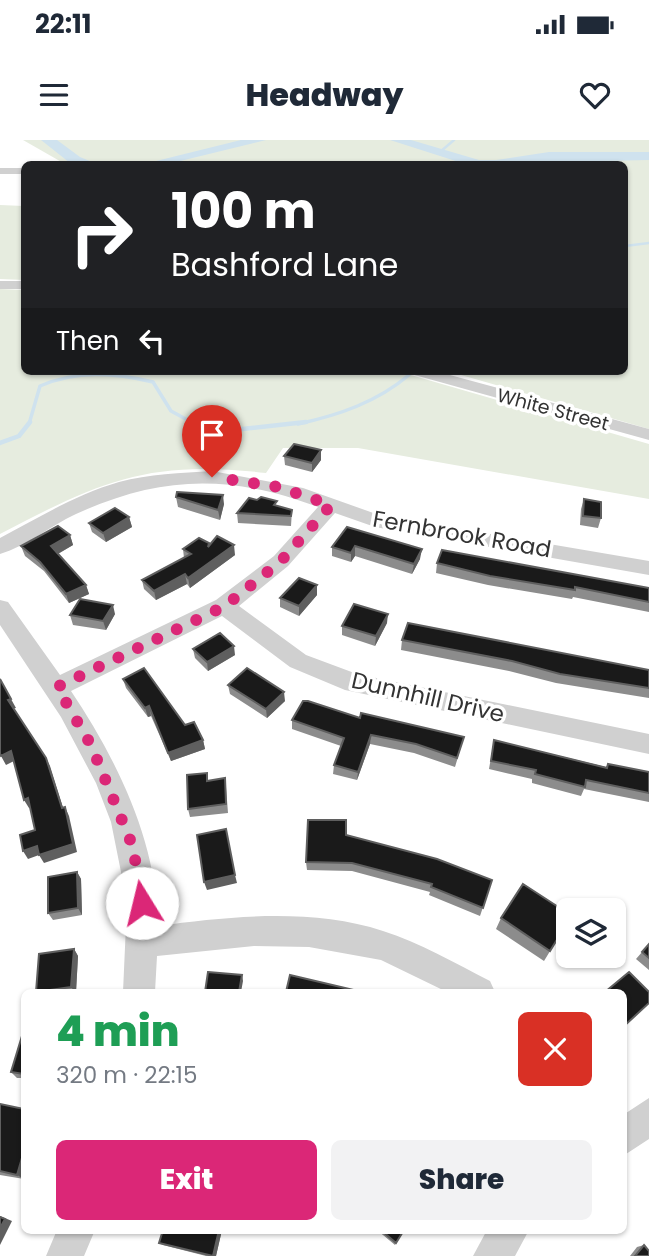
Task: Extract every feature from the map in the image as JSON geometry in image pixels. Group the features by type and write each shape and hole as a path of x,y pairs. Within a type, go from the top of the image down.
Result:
{"street":[{"path":"0,171 21,171"},
{"path":"0,285 21,285"},
{"name":"White Street","path":"432,375 649,435"},
{"name":"Fernbrook Road","path":"0,547 66,511 123,488 168,479 212,477 260,483 375,522 649,568"},
{"path":"57,687 225,606 281,561 331,505"},
{"name":"Dunnhill Drive","path":"225,606 298,661 354,683 649,744"},
{"path":"0,608 57,687 91,745 133,847 142,903 139,989"},
{"path":"141,943 225,931 299,931 368,942 426,964 473,989"},
{"path":"627,1135 649,1116"},
{"path":"65,1256 74,1234"},
{"path":"492,1256 507,1234"}],"shaded area":[{"path":"23,140 649,140 649,429 461,375 628,375 628,161 60,161"},
{"path":"0,205 21,206 21,280 0,279"},
{"path":"0,289 21,290 21,375 411,375 649,444 649,499 358,448 283,448 266,473 189,469 127,478 68,500 0,534"}],"building":[{"path":"294,444 321,450 312,463 284,456"},
{"path":"177,492 223,495 218,510 176,497"},
{"path":"261,497 277,501 274,505 292,510 291,516 237,513 249,498 257,500"},
{"path":"584,499 601,502 601,518 583,516"},
{"path":"115,508 129,517 103,533 89,523"},
{"path":"58,526 70,535 51,546 86,585 66,594 40,562 21,546"},
{"path":"347,527 422,549 414,564 355,546 351,553 332,547"},
{"path":"217,536 234,545 188,578 185,574 154,591 142,580 191,554 183,549 199,538 209,543 208,547"},
{"path":"442,550 649,588 649,602 575,587 575,590 490,576 437,563"},
{"path":"299,578 317,585 299,606 280,598"},
{"path":"80,599 113,605 103,621 70,615"},
{"path":"354,604 388,614 376,636 342,626"},
{"path":"408,623 649,670 649,688 560,674 512,661 402,640"},
{"path":"220,633 234,646 207,662 193,649"},
{"path":"144,668 185,725 194,722 203,740 168,753 149,706 145,708 123,679"},
{"path":"247,668 284,692 266,709 228,685"},
{"path":"0,679 11,699 8,700 46,758 62,808 65,807 73,844 39,855 37,846 23,851 20,835 35,830 28,798 24,800 11,751 1,756 0,754"},
{"path":"303,701 360,718 361,713 464,737 457,758 416,744 371,735 358,772 334,765 344,738 292,720"},
{"path":"494,740 607,768 608,764 649,772 649,793 586,780 585,787 535,774 536,770 491,761"},
{"path":"207,773 207,781 225,778 226,804 188,809 187,775"},
{"path":"308,820 346,820 346,835 437,859 492,880 483,908 431,887 432,884 352,863 306,862"},
{"path":"226,829 235,875 204,882 197,835"},
{"path":"77,872 78,908 48,913 48,877"},
{"path":"523,884 556,906 556,941 550,951 501,918"},
{"path":"649,944 649,958 642,952"},
{"path":"74,949 71,987 36,989 39,954"},
{"path":"208,972 242,975 240,989 205,989"},
{"path":"629,972 649,992 649,1003 627,1023 627,989 609,989"},
{"path":"290,975 349,989 287,989"},
{"path":"21,1039 21,1074 11,1072"},
{"path":"0,1104 21,1108 21,1161 17,1175 0,1171"},
{"path":"162,1234 218,1234 213,1256 159,1243"},
{"path":"386,1234 402,1234 396,1243"},
{"path":"644,1245 649,1256 635,1256"}],"waterway":[{"path":"48,140 79,161"},
{"path":"164,161 259,140"},
{"path":"397,140 468,161"},
{"path":"440,152 454,140"},
{"path":"518,161 549,156 649,156"},
{"path":"628,246 649,243"},
{"path":"29,423 40,386 82,375 124,377 153,382 171,411 192,422"},
{"path":"305,422 371,400 409,375"},
{"path":"192,422 233,430 305,422"},
{"path":"298,424 305,422"},
{"path":"0,443 19,436 29,423"}],"route":[{"path":"142,903 133,847 91,745 57,687 225,606 281,561 331,505 278,487 212,477"}]}
